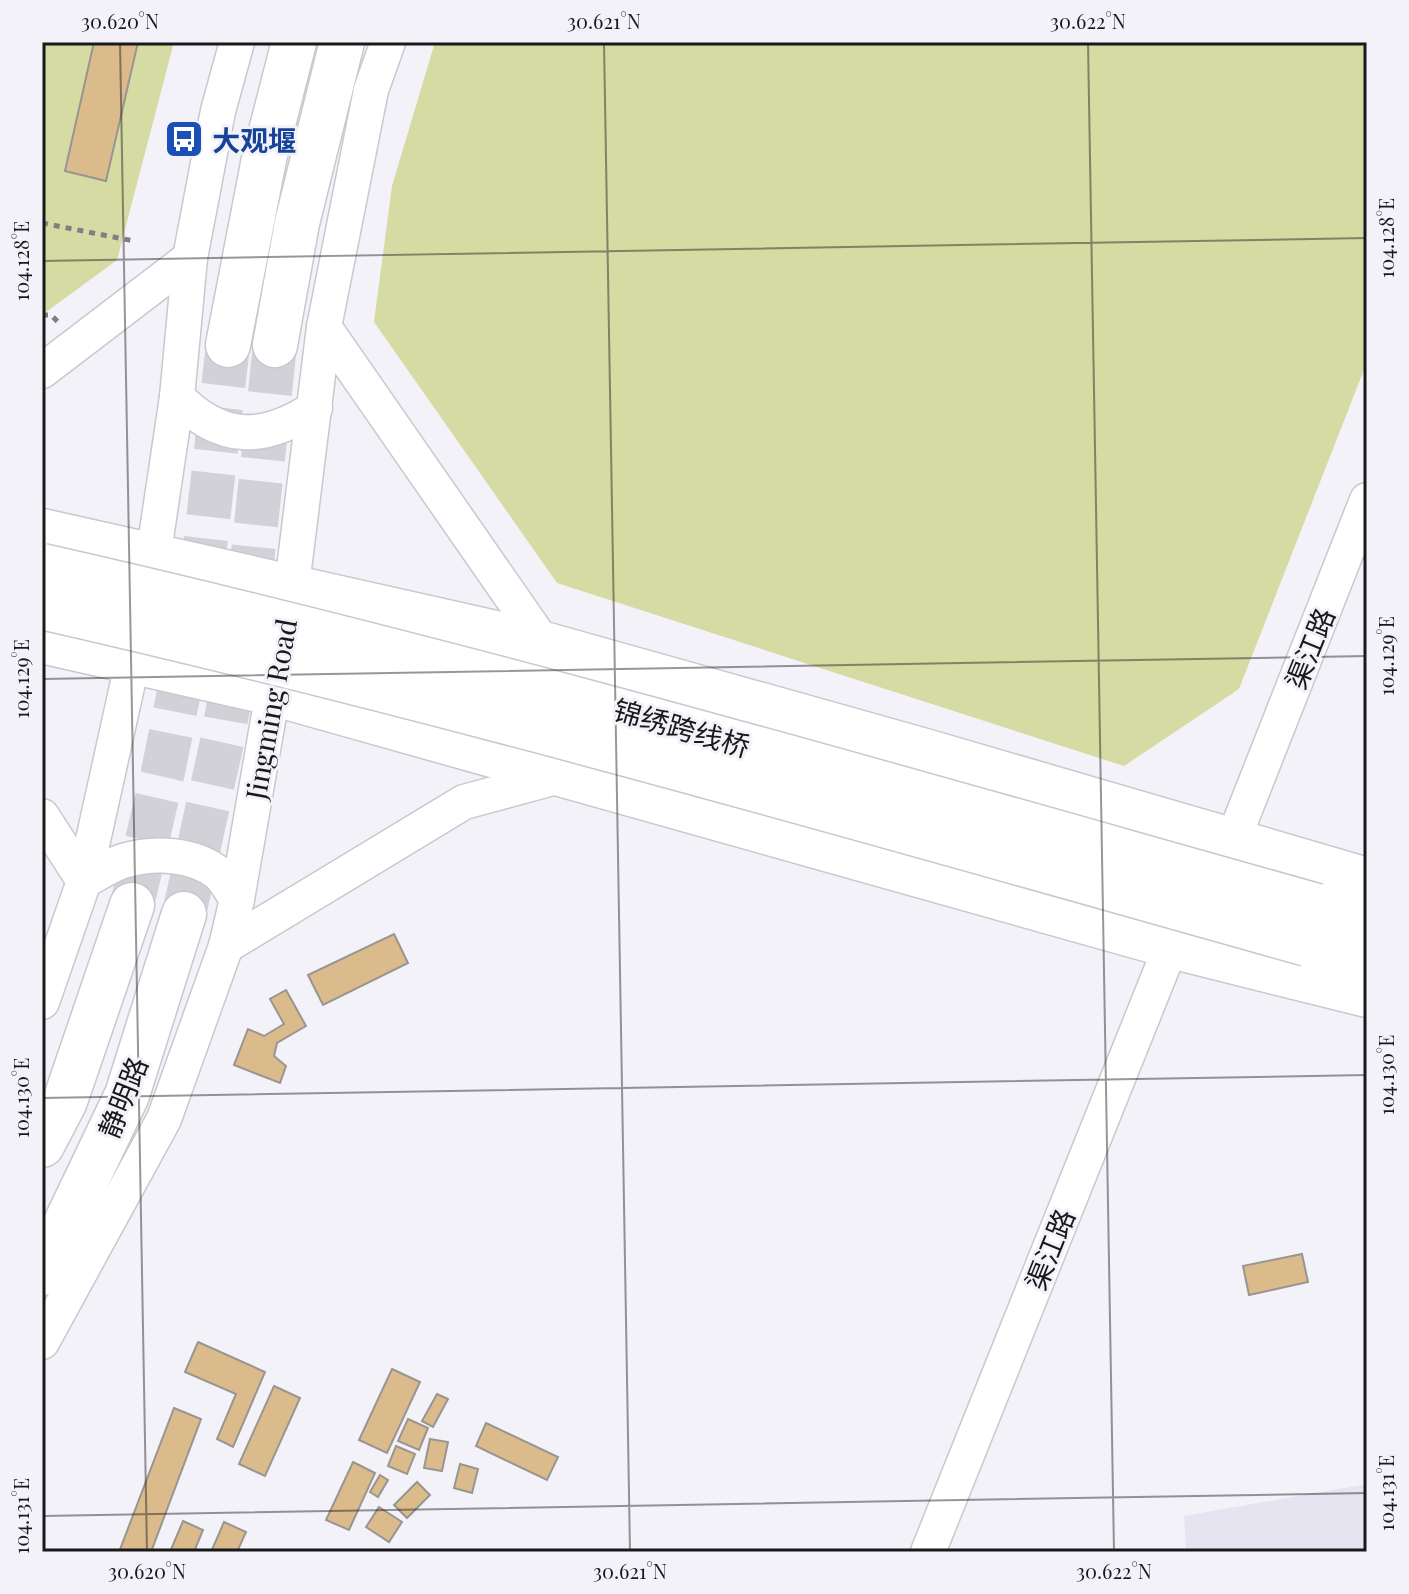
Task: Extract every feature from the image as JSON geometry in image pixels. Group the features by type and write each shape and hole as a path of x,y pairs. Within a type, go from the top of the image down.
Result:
{"main road":[{"path":"228,345 264,159 294,42"},
{"path":"275,345 297,223 342,42"},
{"path":"42,531 544,644 1367,880"},
{"name":"锦绣跨线桥","path":"42,566 219,606 574,697 1312,925"},
{"name":"锦绣跨线桥","path":"42,607 210,645 1312,925"},
{"path":"42,641 272,693 1171,946 1367,995"},
{"name":"静明路","path":"42,1145 65,1101 132,905"},
{"name":"静明路","path":"42,1273 127,1095 184,914"},
{"path":"1312,925 1367,919"},
{"path":"1312,925 1367,964"}],"street":[{"path":"42,1002 84,881 154,558 177,397 190,258 218,111 237,42"},
{"name":"Jingming Road","path":"42,1342 164,1119 226,946 293,588 324,327 371,90 388,42"},
{"path":"42,371 190,258"},
{"path":"324,327 544,644"},
{"path":"177,397 197,418 231,430 258,433 290,424 315,408"},
{"name":"渠江路","path":"1233,840 1367,500"},
{"path":"226,946 464,802 560,776"},
{"path":"42,816 84,881"},
{"path":"84,881 122,861 158,856 180,857 221,876 237,899"},
{"name":"渠江路","path":"928,1552 1171,946"}],"path":[{"path":"42,223 134,241"}],"shaded area":[{"path":"1367,1484 1367,1552 1186,1552 1184,1516"}],"green space":[{"path":"42,42 174,42 117,260 42,315"},
{"path":"435,42 1367,42 1367,362 1239,689 1124,766 557,583 374,322 392,186"}],"building":[{"path":"94,42 138,42 106,181 65,171"},
{"path":"394,934 408,963 323,1005 308,975"},
{"path":"286,990 306,1026 277,1043 274,1056 286,1066 280,1083 234,1065 248,1029 264,1036 284,1024 270,999"},
{"path":"1302,1254 1308,1282 1249,1295 1243,1266"},
{"path":"198,1342 265,1372 233,1447 217,1439 236,1394 185,1372"},
{"path":"392,1369 420,1382 387,1453 359,1440"},
{"path":"274,1386 300,1398 265,1476 239,1464"},
{"path":"437,1394 448,1399 433,1427 422,1421"},
{"path":"174,1408 201,1419 151,1552 119,1552"},
{"path":"408,1419 428,1428 419,1450 398,1441"},
{"path":"486,1423 558,1457 547,1480 476,1446"},
{"path":"430,1439 448,1442 442,1471 424,1468"},
{"path":"396,1446 415,1454 407,1474 388,1466"},
{"path":"353,1462 375,1473 349,1530 326,1520"},
{"path":"460,1464 478,1469 472,1493 454,1488"},
{"path":"380,1475 388,1480 378,1497 370,1492"},
{"path":"417,1482 430,1495 407,1518 394,1505"},
{"path":"379,1507 402,1522 389,1542 366,1527"},
{"path":"183,1521 203,1530 194,1552 170,1552"},
{"path":"224,1522 246,1532 237,1552 211,1552"}],"tunnel":[{"path":"132,905 163,772 201,582 228,345"},
{"path":"184,914 222,742 249,591 275,345"}],"place":[{"name":"大观堰","path":"184,139"}]}
